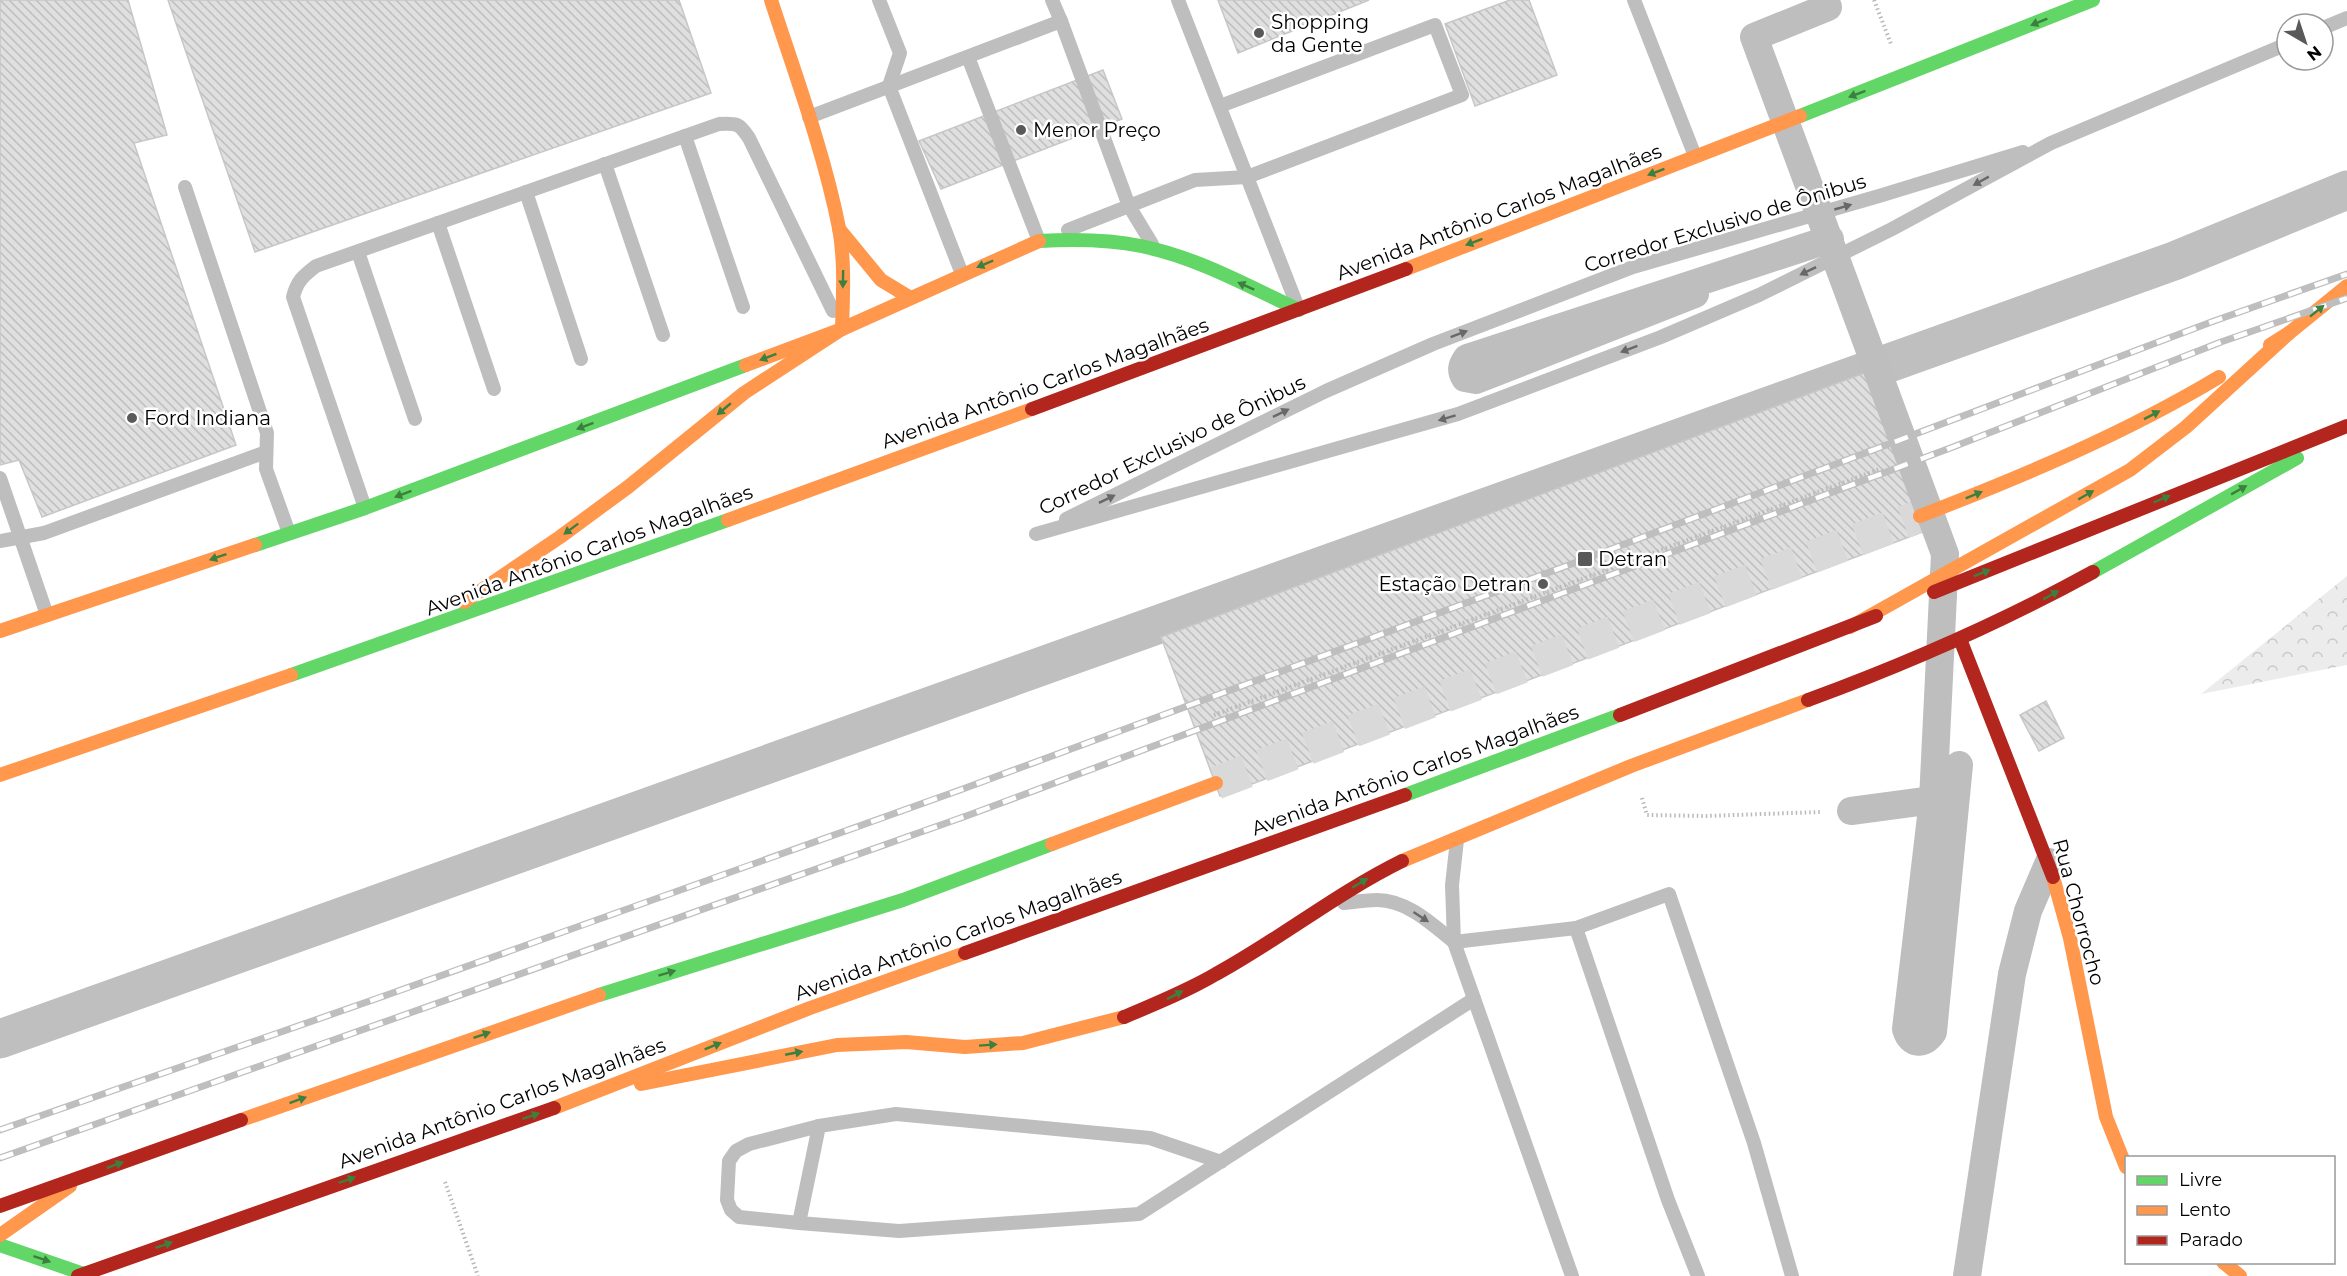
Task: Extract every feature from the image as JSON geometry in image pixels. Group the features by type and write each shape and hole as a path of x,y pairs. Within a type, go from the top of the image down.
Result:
{"main road":[{"path":"771,0 809,117 839,229 843,263 842,329"},
{"name":"Avenida Antônio Carlos Magalhães","path":"0,775 711,527 1299,310 1904,76 2093,0"},
{"path":"839,229 881,280 909,297"},
{"path":"0,631 365,508 842,329 909,297 1039,241 1090,240 1154,249 1201,266 1299,310"},
{"path":"1850,627 2130,470 2186,428 2289,333 2344,288"},
{"path":"418,631 560,537 637,480 744,393 842,329"},
{"path":"1920,516 2035,471 2186,398 2289,333"},
{"path":"1850,627 2347,426"},
{"path":"592,1094 837,1045 906,1042 965,1047 1023,1042 1118,1019 1163,1001 1217,974 1324,905 1389,867 1458,835 1631,766 1823,695 1960,639 2031,606 2347,430"},
{"name":"Avenida Antônio Carlos Magalhães","path":"81,1275 592,1094 810,1008 1497,762 1850,627"},
{"name":"Rua Chorrocho","path":"1960,639 2049,862 2070,938 2106,1117 2125,1162"},
{"path":"0,1206 521,1022 646,980 903,900 1216,783"},
{"path":"0,1235 83,1176"},
{"path":"0,1245 81,1275"},
{"path":"2224,1264 2240,1276"}],"street":[{"path":"1834,2 1754,36 1830,239 1905,459 1945,554 1933,800 1906,1029 1912,1041 1918,1043 1925,1041 1933,1032 1959,765"},
{"path":"1695,294 1476,380 1465,378 1462,373 1461,368 1467,358 1830,239"},
{"path":"1851,811 1933,800"},
{"path":"1967,1276 2012,974 2028,911 2049,862"}],"lane":[{"path":"879,0 900,52 889,86 962,274"},
{"path":"1052,0 1129,206 1154,249"},
{"path":"1178,0 1299,310"},
{"path":"1634,0 1695,156"},
{"path":"809,117 1061,21"},
{"path":"968,57 1039,241 1195,180 1247,177 1462,95 1435,25 1220,106"},
{"name":"Corredor Exclusivo de Ônibus","path":"2051,143 1882,235 1759,295 1661,337 1458,414 1036,534 1326,392 1433,344 1633,267 1879,196 2051,143 2275,49"},
{"path":"365,508 293,297 296,285 302,276 316,266 719,124 735,123 742,129 842,329"},
{"path":"685,136 743,306"},
{"path":"605,164 663,335"},
{"path":"185,187 267,434 266,469 289,533"},
{"path":"526,192 581,359"},
{"path":"438,223 494,389"},
{"path":"358,252 415,419"},
{"path":"0,541 44,533 266,452"},
{"path":"0,478 47,615"},
{"path":"1458,835 1453,860 1452,885 1454,942 1572,1276"},
{"path":"1324,905 1379,900 1400,904 1426,920 1454,942 1576,928 1669,894 1754,1143 1792,1276"},
{"path":"1576,928 1668,1200 1698,1276"},
{"path":"1221,1162 1150,1138 896,1114 819,1126 749,1144 736,1151 729,1161 727,1200 731,1210 739,1217 899,1231 1139,1215 1474,999"},
{"path":"799,1223 819,1126"}],"path":[{"path":"1874,0 1904,76"},
{"path":"1214,715 1905,459"},
{"path":"1631,766 1647,814 1706,816 1851,811"},
{"path":"434,1150 478,1276"}],"green space":[{"path":"2347,576 2347,665 2201,694"}],"building":[{"path":"0,0 128,0 167,135 134,143 236,445 42,517 19,460 0,465"},
{"path":"168,0 679,0 711,93 255,252"},
{"name":"Shopping da Gente","path":"1218,0 1369,0 1238,53"},
{"path":"1510,0 1529,0 1557,75 1475,106 1445,24"},
{"name":"Menor Preço","path":"1103,70 1122,119 941,189 919,141"},
{"name":"Estação Detran","path":"1867,372 1925,531 1220,796 1161,637"},
{"path":"2046,701 2064,738 2039,751 2020,715"}],"waterway":[{"path":"0,1039 2174,261 2347,190"}],"tunnel":[{"path":"1216,783 1920,516"}],"railway":[{"path":"0,1130 384,996 960,790 1585,559 2214,321 2347,274"},
{"path":"0,1158 969,815 1953,447 2221,342 2347,298"}],"traffic: fast":[{"path":"1800,116 2093,0"},
{"path":"1039,241 1103,241 1161,251 1222,273 1299,310"},
{"path":"255,545 365,508 746,365"},
{"path":"2093,572 2297,458"},
{"path":"291,675 728,520"},
{"path":"1405,795 1620,715"},
{"path":"599,995 903,900 1052,844"},
{"path":"0,1245 84,1274"}],"traffic: slow":[{"path":"771,0 833,199 841,240 843,266 842,329"},
{"path":"1406,269 1800,116"},
{"path":"839,229 881,280 909,297"},
{"path":"746,365 842,329 1039,241"},
{"path":"2270,345 2289,333 2347,286"},
{"path":"464,602 560,537 628,487 744,393 842,329"},
{"path":"1850,627 2130,470 2186,427 2289,333"},
{"path":"1920,516 2072,453 2147,417 2219,377"},
{"path":"728,520 1032,409"},
{"path":"0,631 255,545"},
{"path":"0,775 291,675"},
{"path":"1402,861 1631,766 1808,700"},
{"path":"1052,844 1216,783"},
{"path":"2053,877 2070,938 2106,1117 2125,1164"},
{"path":"554,1108 810,1008 965,953"},
{"path":"241,1120 599,995"},
{"path":"641,1084 837,1045 906,1042 965,1047 1023,1043 1124,1017"},
{"path":"0,1235 70,1186"},
{"path":"2225,1264 2240,1276"}],"traffic: jam":[{"path":"1032,409 1406,269"},
{"path":"1934,592 2347,426"},
{"path":"1808,700 1953,641 2093,572"},
{"path":"1620,715 1876,616"},
{"path":"1960,639 2053,877"},
{"path":"965,953 1405,795"},
{"path":"1124,1017 1205,980 1355,887 1402,861"},
{"path":"78,1276 554,1108"},
{"path":"0,1206 241,1120"}],"place":[{"name":"Shopping da Gente","path":"1259,33"},
{"name":"Menor Preço","path":"1021,130"},
{"name":"Ford Indiana","path":"132,418"},
{"name":"Detran","path":"1585,559"},
{"name":"Estação Detran","path":"1543,584"}]}
